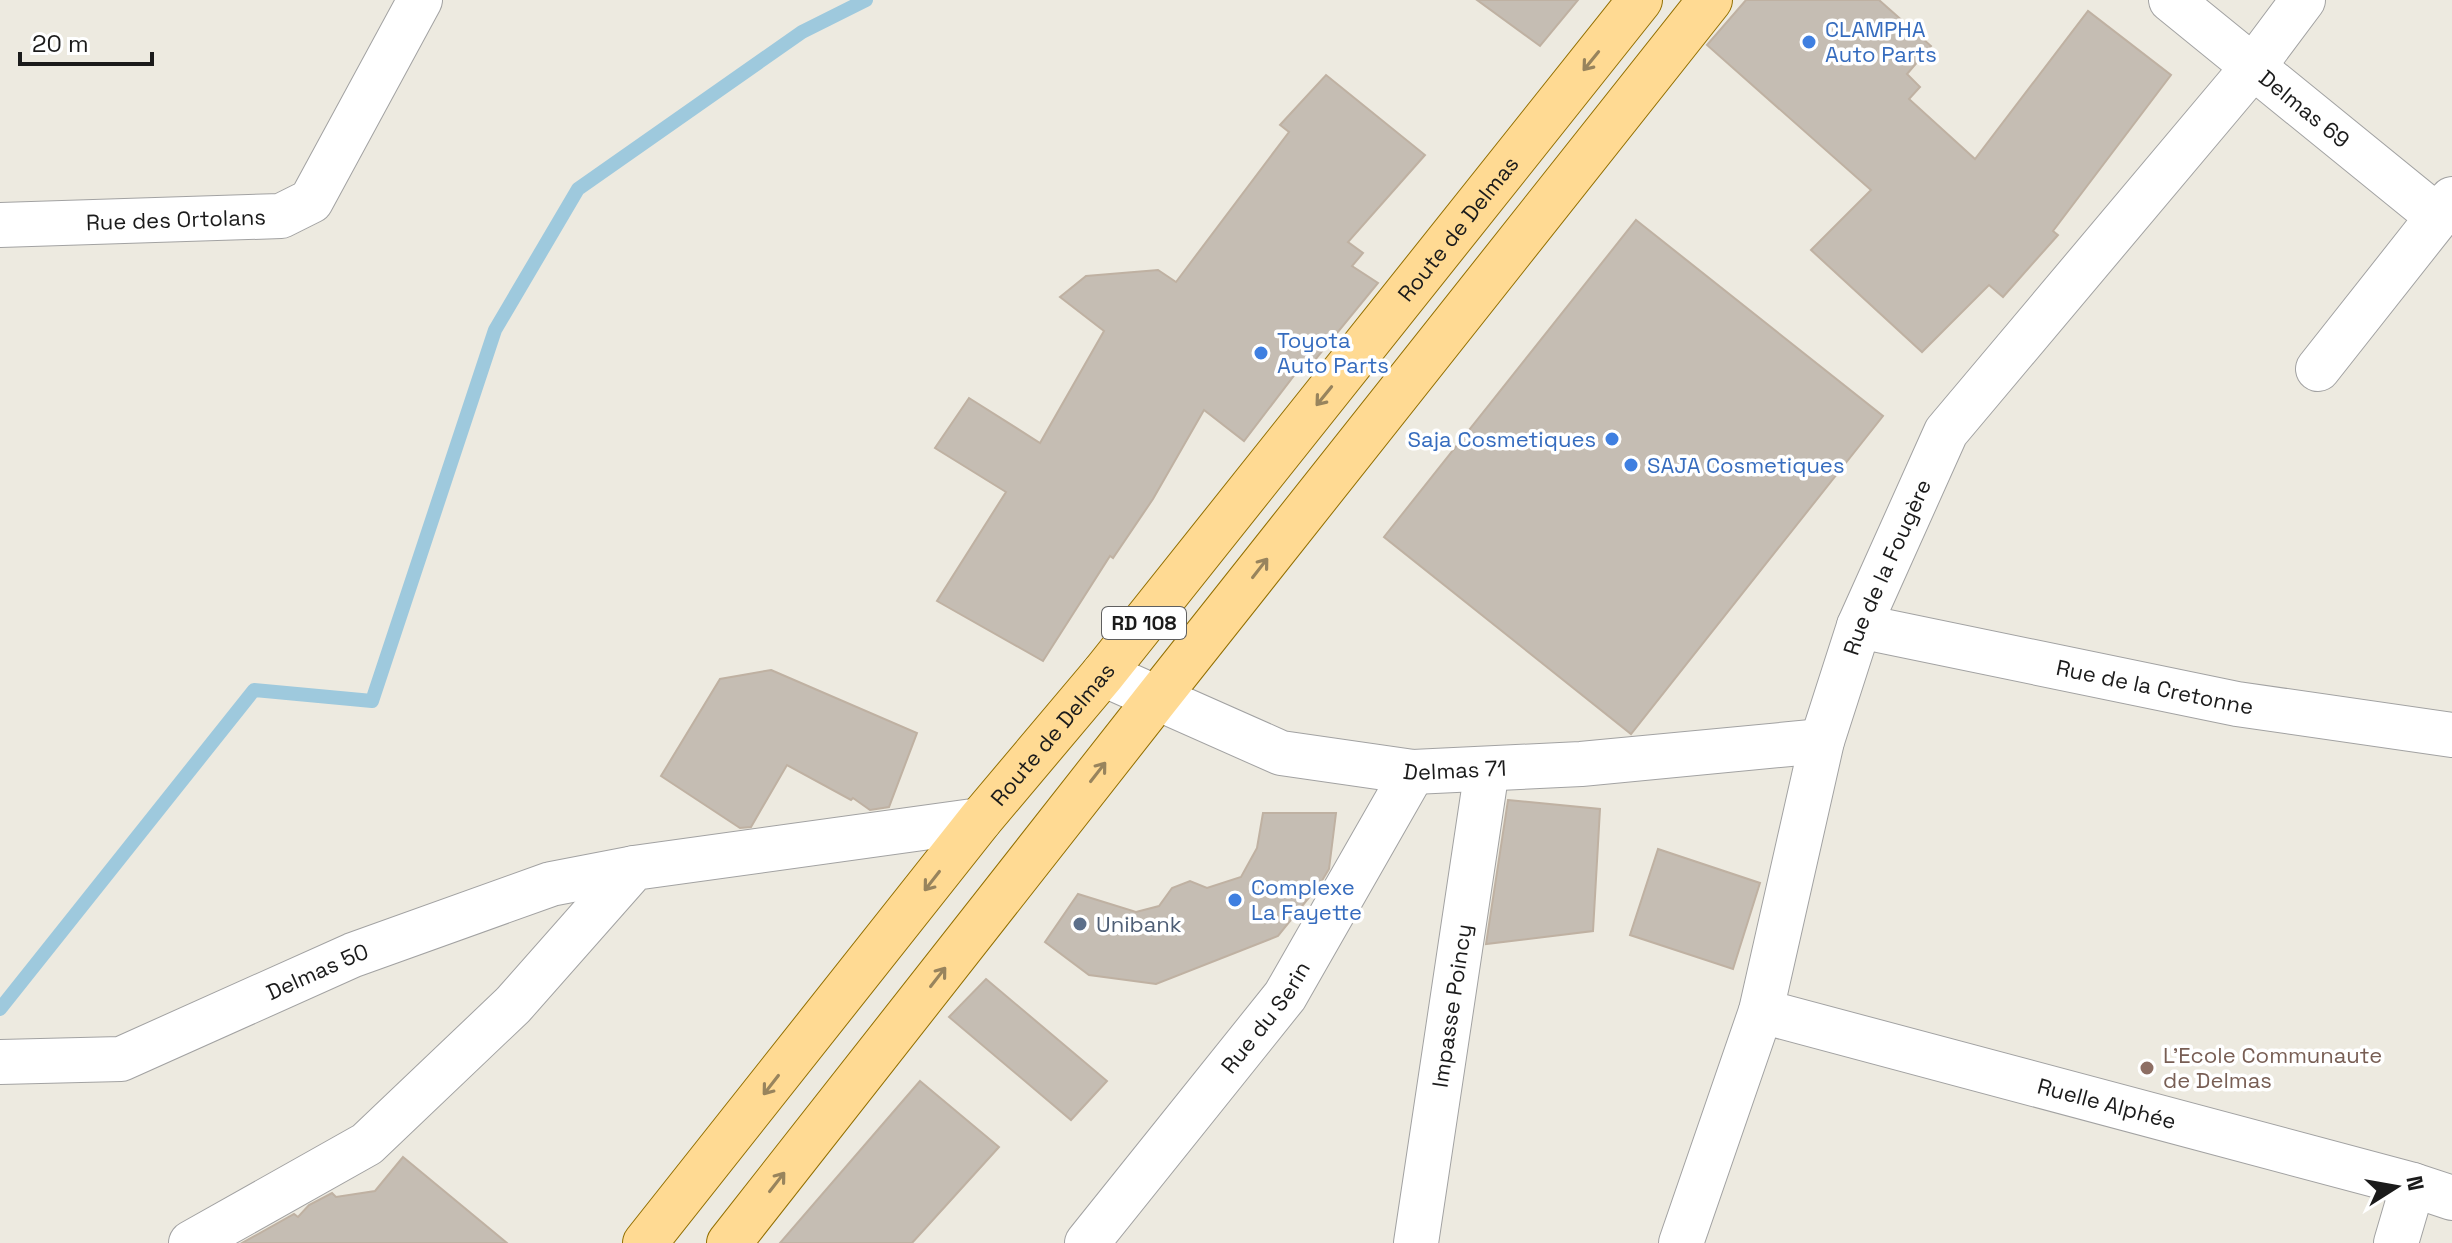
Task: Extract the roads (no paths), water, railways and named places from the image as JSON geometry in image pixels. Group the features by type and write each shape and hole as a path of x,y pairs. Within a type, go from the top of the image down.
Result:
{"main road":[{"name":"Route de Delmas","path":"645,1243 980,820 1103,674 1640,0"},
{"name":"RD 108","path":"729,1243 1710,0"}],"street":[{"name":"Rue des Ortolans","path":"0,225 281,216 311,201 420,0"},
{"name":"Delmas 69","path":"2171,0 2253,67 2445,208 2318,369"},
{"name":"Rue de la Fougère","path":"1681,1243 1761,1011 1822,741 1859,626 1946,432 2253,67 2303,0"},
{"name":"Rue de la Cretonne","path":"1859,626 2237,704 2452,735"},
{"name":"Delmas 71","path":"1103,674 1281,753 1413,772 1581,764 1822,741"},
{"name":"Impasse Poincy","path":"1416,1243 1487,769"},
{"name":"Rue du Serin","path":"1087,1243 1285,996 1413,772"},
{"name":"Delmas 50","path":"0,1062 121,1059 353,955 551,884 634,868 980,820"},
{"path":"191,1243 367,1144 513,1005 634,868"},
{"name":"Ruelle Alphée","path":"1761,1011 2432,1192"},
{"path":"2396,1243 2432,1192"}],"waterway":[{"path":"0,1009 254,690 372,701 495,330 578,189 802,32 866,0"}],"place":[{"name":"CLAMPHA Auto Parts","path":"1809,42"},
{"name":"Toyota Auto Parts","path":"1261,353"},
{"name":"Saja Cosmetiques","path":"1612,439"},
{"name":"SAJA Cosmetiques","path":"1631,465"},
{"name":"Complexe La Fayette","path":"1235,900"},
{"name":"Unibank","path":"1080,924"},
{"name":"L'Ecole Communaute de Delmas","path":"2147,1068"}]}
